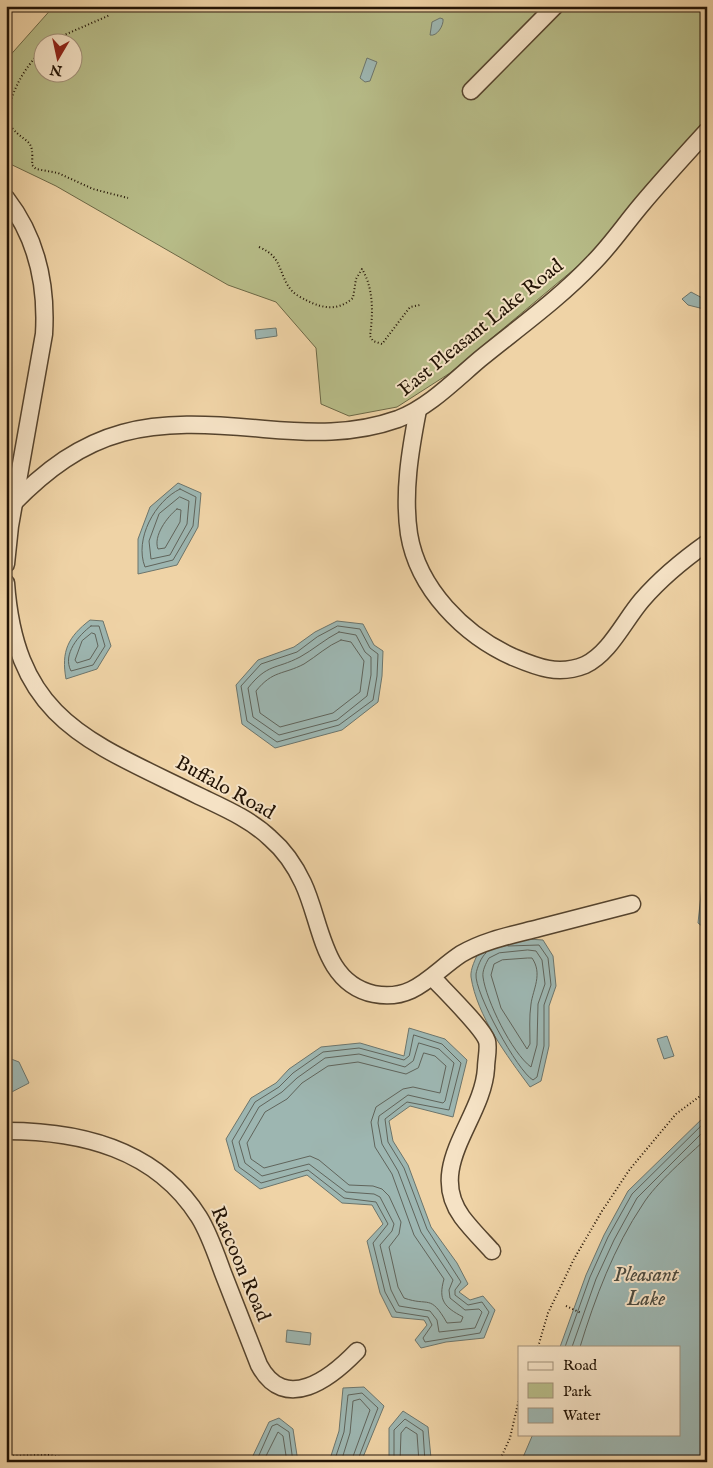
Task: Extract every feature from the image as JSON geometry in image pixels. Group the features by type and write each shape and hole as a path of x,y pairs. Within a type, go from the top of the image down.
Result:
{"street":[{"path":"471,91 555,6"},
{"name":"East Pleasant Lake Road","path":"11,506 57,463 80,449 128,431 177,424 300,433 329,433 377,425 418,410 568,288 618,235 707,131"},
{"path":"6,198 25,226 34,246 44,290 45,312 44,334 11,506 6,564"},
{"path":"418,410 410,460 408,509 409,535 416,559 435,594 448,611 480,639 498,650 547,670 574,669 586,664 607,647 637,607 664,578 707,543"},
{"name":"Buffalo Road","path":"6,583 12,625 22,662 42,697 57,715 93,743 238,815 270,837 294,866 303,883 335,969 354,986 376,994 389,995 416,988 433,978 460,955 489,941 632,904"},
{"path":"433,978 468,1016 487,1041 486,1076 478,1104 452,1161 449,1186 462,1216 492,1251"},
{"name":"Raccoon Road","path":"6,1132 58,1135 110,1145 146,1162 175,1186 200,1218 259,1365 275,1383 289,1389 310,1386 338,1371 357,1351"}],"path":[{"path":"71,32 110,15"},
{"path":"32,62 17,78 7,104 8,120 11,127 26,139 33,148 32,165 36,169 58,173 64,178 92,189 128,198"},
{"path":"259,247 268,250 278,261 293,292 317,306 330,308 344,306 353,298 356,279 362,269 366,276 373,311 370,336 379,344 382,344 410,307 420,305"},
{"path":"538,1346 548,1313 574,1259 602,1211 630,1169 676,1114 707,1091"},
{"path":"566,1306 581,1313"},
{"path":"499,1462 510,1438 518,1403"},
{"path":"6,1456 50,1455 94,1462"}],"green space":[{"path":"54,6 707,6 707,123 591,255 450,373 397,407 349,416 321,404 316,348 276,302 228,285 56,186 6,162 6,60"}],"water":[{"path":"440,18 443,19 441,27 435,34 430,35 432,22"},
{"path":"367,58 377,62 370,81 365,82 360,78"},
{"path":"691,292 706,300 704,309 688,305 682,299"},
{"path":"276,328 277,336 256,339 255,330"},
{"path":"178,483 201,493 198,527 177,565 138,574 138,539 150,507"},
{"path":"90,620 103,621 111,646 97,669 66,679 65,660 68,645 76,632"},
{"path":"337,621 363,624 374,645 383,651 378,702 342,730 275,748 242,724 236,685 258,660 294,647 315,632"},
{"path":"707,870 707,930 698,923 703,876"},
{"path":"528,939 543,940 553,956 556,986 549,1006 549,1046 541,1081 530,1087 486,1021 474,992 471,977 473,964 479,951"},
{"path":"409,1028 445,1039 467,1060 453,1117 410,1106 389,1121 393,1141 408,1165 431,1227 457,1263 468,1284 459,1292 470,1300 483,1296 495,1310 484,1338 446,1342 421,1348 415,1340 427,1325 424,1320 392,1317 380,1293 367,1241 383,1224 372,1205 342,1203 307,1175 260,1189 235,1170 226,1139 251,1098 276,1083 289,1069 321,1047 360,1043 404,1056"},
{"path":"667,1036 674,1056 664,1059 657,1039"},
{"path":"6,1057 19,1062 29,1083 6,1095"},
{"name":"Pleasant Lake","path":"707,1114 707,1462 521,1462 532,1436 680,1436 680,1346 560,1346 586,1275 604,1235 628,1191"},
{"path":"287,1330 311,1333 310,1345 286,1342"},
{"path":"364,1387 384,1406 361,1462 329,1462 339,1431 343,1388"},
{"path":"403,1411 428,1427 431,1458 429,1462 389,1462 389,1428"},
{"path":"279,1418 293,1429 298,1462 250,1462 269,1422"}]}
